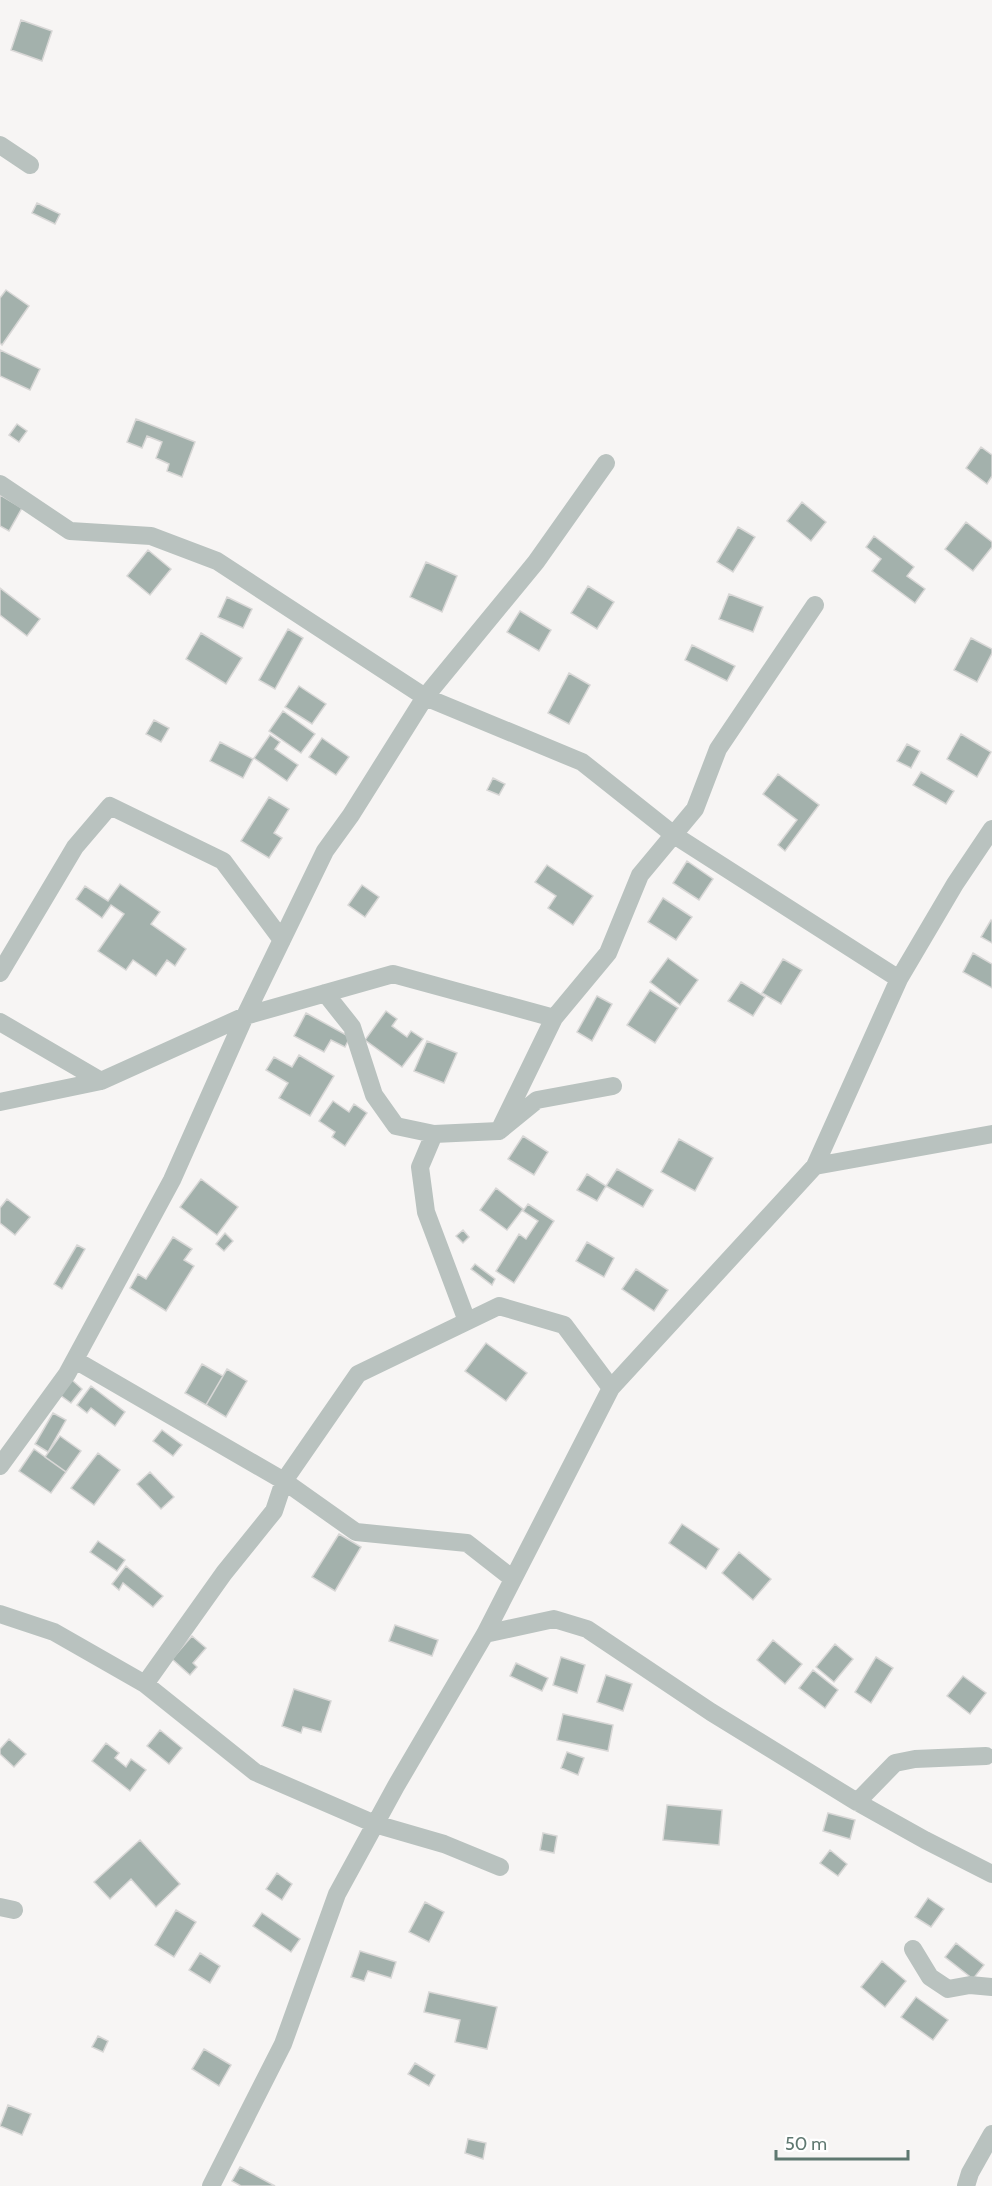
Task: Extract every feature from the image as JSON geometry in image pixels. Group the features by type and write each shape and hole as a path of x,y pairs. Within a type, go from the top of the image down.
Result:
{"street":[{"path":"0,145 30,165"},
{"path":"0,1466 67,1374 172,1180 245,1016 325,851 351,815 425,697 536,562 606,463"},
{"path":"0,484 70,531 151,536 217,561 425,697 582,762 674,835 899,979"},
{"path":"499,1131 554,1018 608,953 640,875 695,809 718,749 815,605"},
{"path":"0,973 75,847 110,806 224,861 282,940"},
{"path":"211,2186 283,2044 337,1894 485,1634 611,1388 815,1166 899,979 955,884 992,829"},
{"path":"0,1102 101,1081 245,1016 393,974 554,1018"},
{"path":"325,993 352,1027 374,1095 396,1126 434,1134 499,1131 537,1100 613,1086"},
{"path":"0,1022 101,1081"},
{"path":"434,1134 420,1167 426,1212 467,1321"},
{"path":"815,1166 992,1134"},
{"path":"145,1684 224,1573 273,1511 284,1480 358,1374 499,1305 564,1325 611,1388"},
{"path":"75,1360 284,1480 356,1532 467,1543 513,1579"},
{"path":"0,1614 54,1632 145,1684 255,1772 375,1824 444,1844 500,1867"},
{"path":"485,1634 554,1619 587,1629 711,1712 857,1802 992,1874"},
{"path":"857,1802 896,1763 915,1759 986,1756"},
{"path":"913,1949 930,1977 948,1989 970,1985 992,1987"},
{"path":"966,2186 970,2173 992,2134"}],"building":[{"path":"21,20 52,31 42,61 11,50"},
{"path":"37,203 60,214 55,224 32,213"},
{"path":"6,290 29,306 2,345 0,343 0,298"},
{"path":"0,350 40,369 30,390 0,376"},
{"path":"136,419 195,442 182,477 167,471 169,464 156,458 162,442 147,436 142,448 127,442"},
{"path":"17,424 27,431 19,442 9,435"},
{"path":"981,447 992,455 992,476 987,484 966,468"},
{"path":"0,495 22,508 9,531 0,526"},
{"path":"802,502 826,522 811,541 787,521"},
{"path":"966,522 992,542 992,547 973,571 945,549"},
{"path":"738,527 755,537 733,572 717,562"},
{"path":"874,536 914,567 907,576 925,589 915,603 872,571 881,559 866,547"},
{"path":"148,550 171,569 150,595 127,576"},
{"path":"426,562 457,576 442,612 410,597"},
{"path":"588,586 614,602 597,629 571,613"},
{"path":"0,588 40,619 27,636 0,615"},
{"path":"729,594 763,607 753,632 719,619"},
{"path":"227,597 252,609 243,628 218,617"},
{"path":"520,611 551,630 539,651 507,632"},
{"path":"288,629 303,638 275,689 259,680"},
{"path":"201,633 242,658 226,684 186,659"},
{"path":"971,638 992,649 977,682 954,670"},
{"path":"692,645 735,666 727,681 685,660"},
{"path":"569,673 590,685 569,724 548,713"},
{"path":"299,686 326,704 312,724 285,707"},
{"path":"283,711 315,734 301,753 269,731"},
{"path":"154,720 169,728 161,742 146,734"},
{"path":"961,734 991,752 977,777 947,759"},
{"path":"270,735 280,742 275,749 298,765 287,781 254,758"},
{"path":"322,738 349,757 336,775 309,757"},
{"path":"220,742 253,759 243,778 210,761"},
{"path":"907,744 920,751 911,768 897,761"},
{"path":"921,772 954,791 946,804 913,785"},
{"path":"778,774 819,805 785,851 778,845 797,820 763,794"},
{"path":"493,778 505,784 499,795 487,790"},
{"path":"269,797 289,809 274,833 282,838 269,858 241,841"},
{"path":"687,861 713,879 699,900 673,883"},
{"path":"547,865 593,896 573,925 548,908 556,896 535,882"},
{"path":"120,884 160,912 151,924 186,949 175,966 167,960 156,976 133,960 126,970 98,951 124,914 111,905 102,918 76,899 85,886 108,901"},
{"path":"362,885 379,897 365,917 348,905"},
{"path":"663,898 692,917 676,940 648,922"},
{"path":"992,921 992,943 981,937"},
{"path":"973,953 992,964 992,988 963,972"},
{"path":"668,958 698,980 680,1005 650,982"},
{"path":"783,959 802,970 781,1004 762,993"},
{"path":"741,982 765,997 753,1016 728,1001"},
{"path":"650,990 678,1008 655,1043 627,1025"},
{"path":"597,996 612,1004 592,1041 577,1032"},
{"path":"386,1011 397,1019 392,1026 407,1037 411,1031 423,1039 402,1067 365,1040"},
{"path":"306,1013 350,1037 345,1047 331,1040 324,1052 294,1036"},
{"path":"427,1041 457,1053 444,1083 414,1071"},
{"path":"299,1055 334,1076 310,1116 279,1098 288,1083 266,1070 274,1057 292,1067"},
{"path":"333,1101 349,1112 354,1104 367,1113 345,1146 332,1137 335,1132 319,1121"},
{"path":"523,1136 548,1152 534,1175 508,1159"},
{"path":"679,1139 713,1158 695,1191 661,1172"},
{"path":"617,1169 653,1190 643,1207 606,1186"},
{"path":"587,1174 606,1186 597,1201 577,1190"},
{"path":"201,1179 238,1207 217,1235 180,1207"},
{"path":"496,1188 523,1209 507,1230 480,1210"},
{"path":"7,1199 30,1217 15,1235 0,1223 0,1208"},
{"path":"528,1204 554,1221 514,1283 496,1271 519,1234 526,1239 538,1221 523,1211"},
{"path":"463,1230 469,1237 463,1243 456,1236"},
{"path":"225,1233 233,1241 224,1251 216,1244"},
{"path":"173,1237 192,1249 184,1260 194,1266 166,1311 130,1288 138,1274 146,1279"},
{"path":"587,1242 614,1258 604,1277 576,1261"},
{"path":"77,1245 85,1249 62,1289 54,1284"},
{"path":"475,1264 495,1279 492,1285 471,1269"},
{"path":"636,1269 668,1290 654,1311 622,1289"},
{"path":"486,1343 527,1373 506,1401 465,1371"},
{"path":"202,1364 223,1376 206,1405 185,1393"},
{"path":"227,1369 247,1381 226,1417 206,1405"},
{"path":"72,1380 82,1389 71,1403 60,1395"},
{"path":"91,1386 125,1412 115,1426 91,1408 87,1413 77,1405"},
{"path":"53,1413 66,1420 48,1452 35,1444"},
{"path":"162,1430 182,1445 173,1456 153,1441"},
{"path":"60,1436 81,1451 66,1472 45,1457"},
{"path":"34,1449 66,1472 51,1493 19,1471"},
{"path":"98,1453 120,1470 94,1505 71,1488"},
{"path":"150,1472 174,1497 161,1509 137,1484"},
{"path":"682,1524 719,1549 706,1569 669,1543"},
{"path":"339,1534 361,1547 335,1591 312,1577"},
{"path":"98,1541 125,1560 117,1571 90,1552"},
{"path":"739,1552 771,1579 753,1600 722,1573"},
{"path":"126,1566 163,1596 153,1607 123,1583 119,1590 112,1584"},
{"path":"395,1625 438,1640 432,1656 389,1641"},
{"path":"192,1636 206,1648 193,1663 197,1667 190,1675 172,1659"},
{"path":"773,1640 802,1664 785,1684 757,1660"},
{"path":"835,1644 853,1659 834,1682 816,1667"},
{"path":"561,1657 585,1665 577,1693 553,1685"},
{"path":"876,1657 893,1668 871,1703 855,1692"},
{"path":"516,1663 548,1678 542,1691 510,1676"},
{"path":"813,1670 838,1690 825,1708 799,1688"},
{"path":"606,1675 632,1684 623,1711 597,1702"},
{"path":"963,1676 986,1693 970,1714 947,1696"},
{"path":"294,1689 331,1701 321,1732 303,1727 301,1733 282,1726"},
{"path":"563,1714 613,1725 608,1751 557,1740"},
{"path":"160,1730 182,1748 169,1764 147,1746"},
{"path":"9,1739 26,1754 14,1767 0,1754 0,1749"},
{"path":"106,1743 119,1753 115,1758 126,1767 131,1759 146,1770 130,1791 92,1761"},
{"path":"567,1752 584,1758 578,1775 561,1768"},
{"path":"667,1805 722,1810 719,1845 663,1840"},
{"path":"828,1813 855,1820 850,1839 823,1831"},
{"path":"543,1833 557,1836 554,1853 540,1850"},
{"path":"140,1840 180,1884 156,1907 131,1879 110,1899 94,1882"},
{"path":"830,1850 847,1864 838,1876 820,1863"},
{"path":"277,1873 292,1884 282,1900 266,1889"},
{"path":"928,1898 944,1909 931,1927 915,1917"},
{"path":"425,1902 444,1912 429,1942 409,1932"},
{"path":"176,1910 196,1922 174,1957 155,1945"},
{"path":"262,1913 300,1939 291,1952 253,1926"},
{"path":"956,1943 984,1965 973,1979 945,1957"},
{"path":"360,1951 396,1962 391,1978 368,1971 364,1981 351,1977"},
{"path":"200,1953 220,1966 210,1983 189,1970"},
{"path":"882,1961 906,1981 885,2007 861,1987"},
{"path":"429,1992 497,2007 487,2049 455,2042 460,2020 424,2012"},
{"path":"916,1997 948,2020 933,2040 901,2017"},
{"path":"98,2036 108,2041 103,2052 92,2047"},
{"path":"204,2049 231,2065 219,2086 192,2069"},
{"path":"415,2063 435,2075 429,2086 408,2074"},
{"path":"8,2105 31,2114 22,2135 0,2126"},
{"path":"468,2139 486,2143 483,2159 465,2153"},
{"path":"240,2167 275,2186 241,2186 232,2181"}]}
